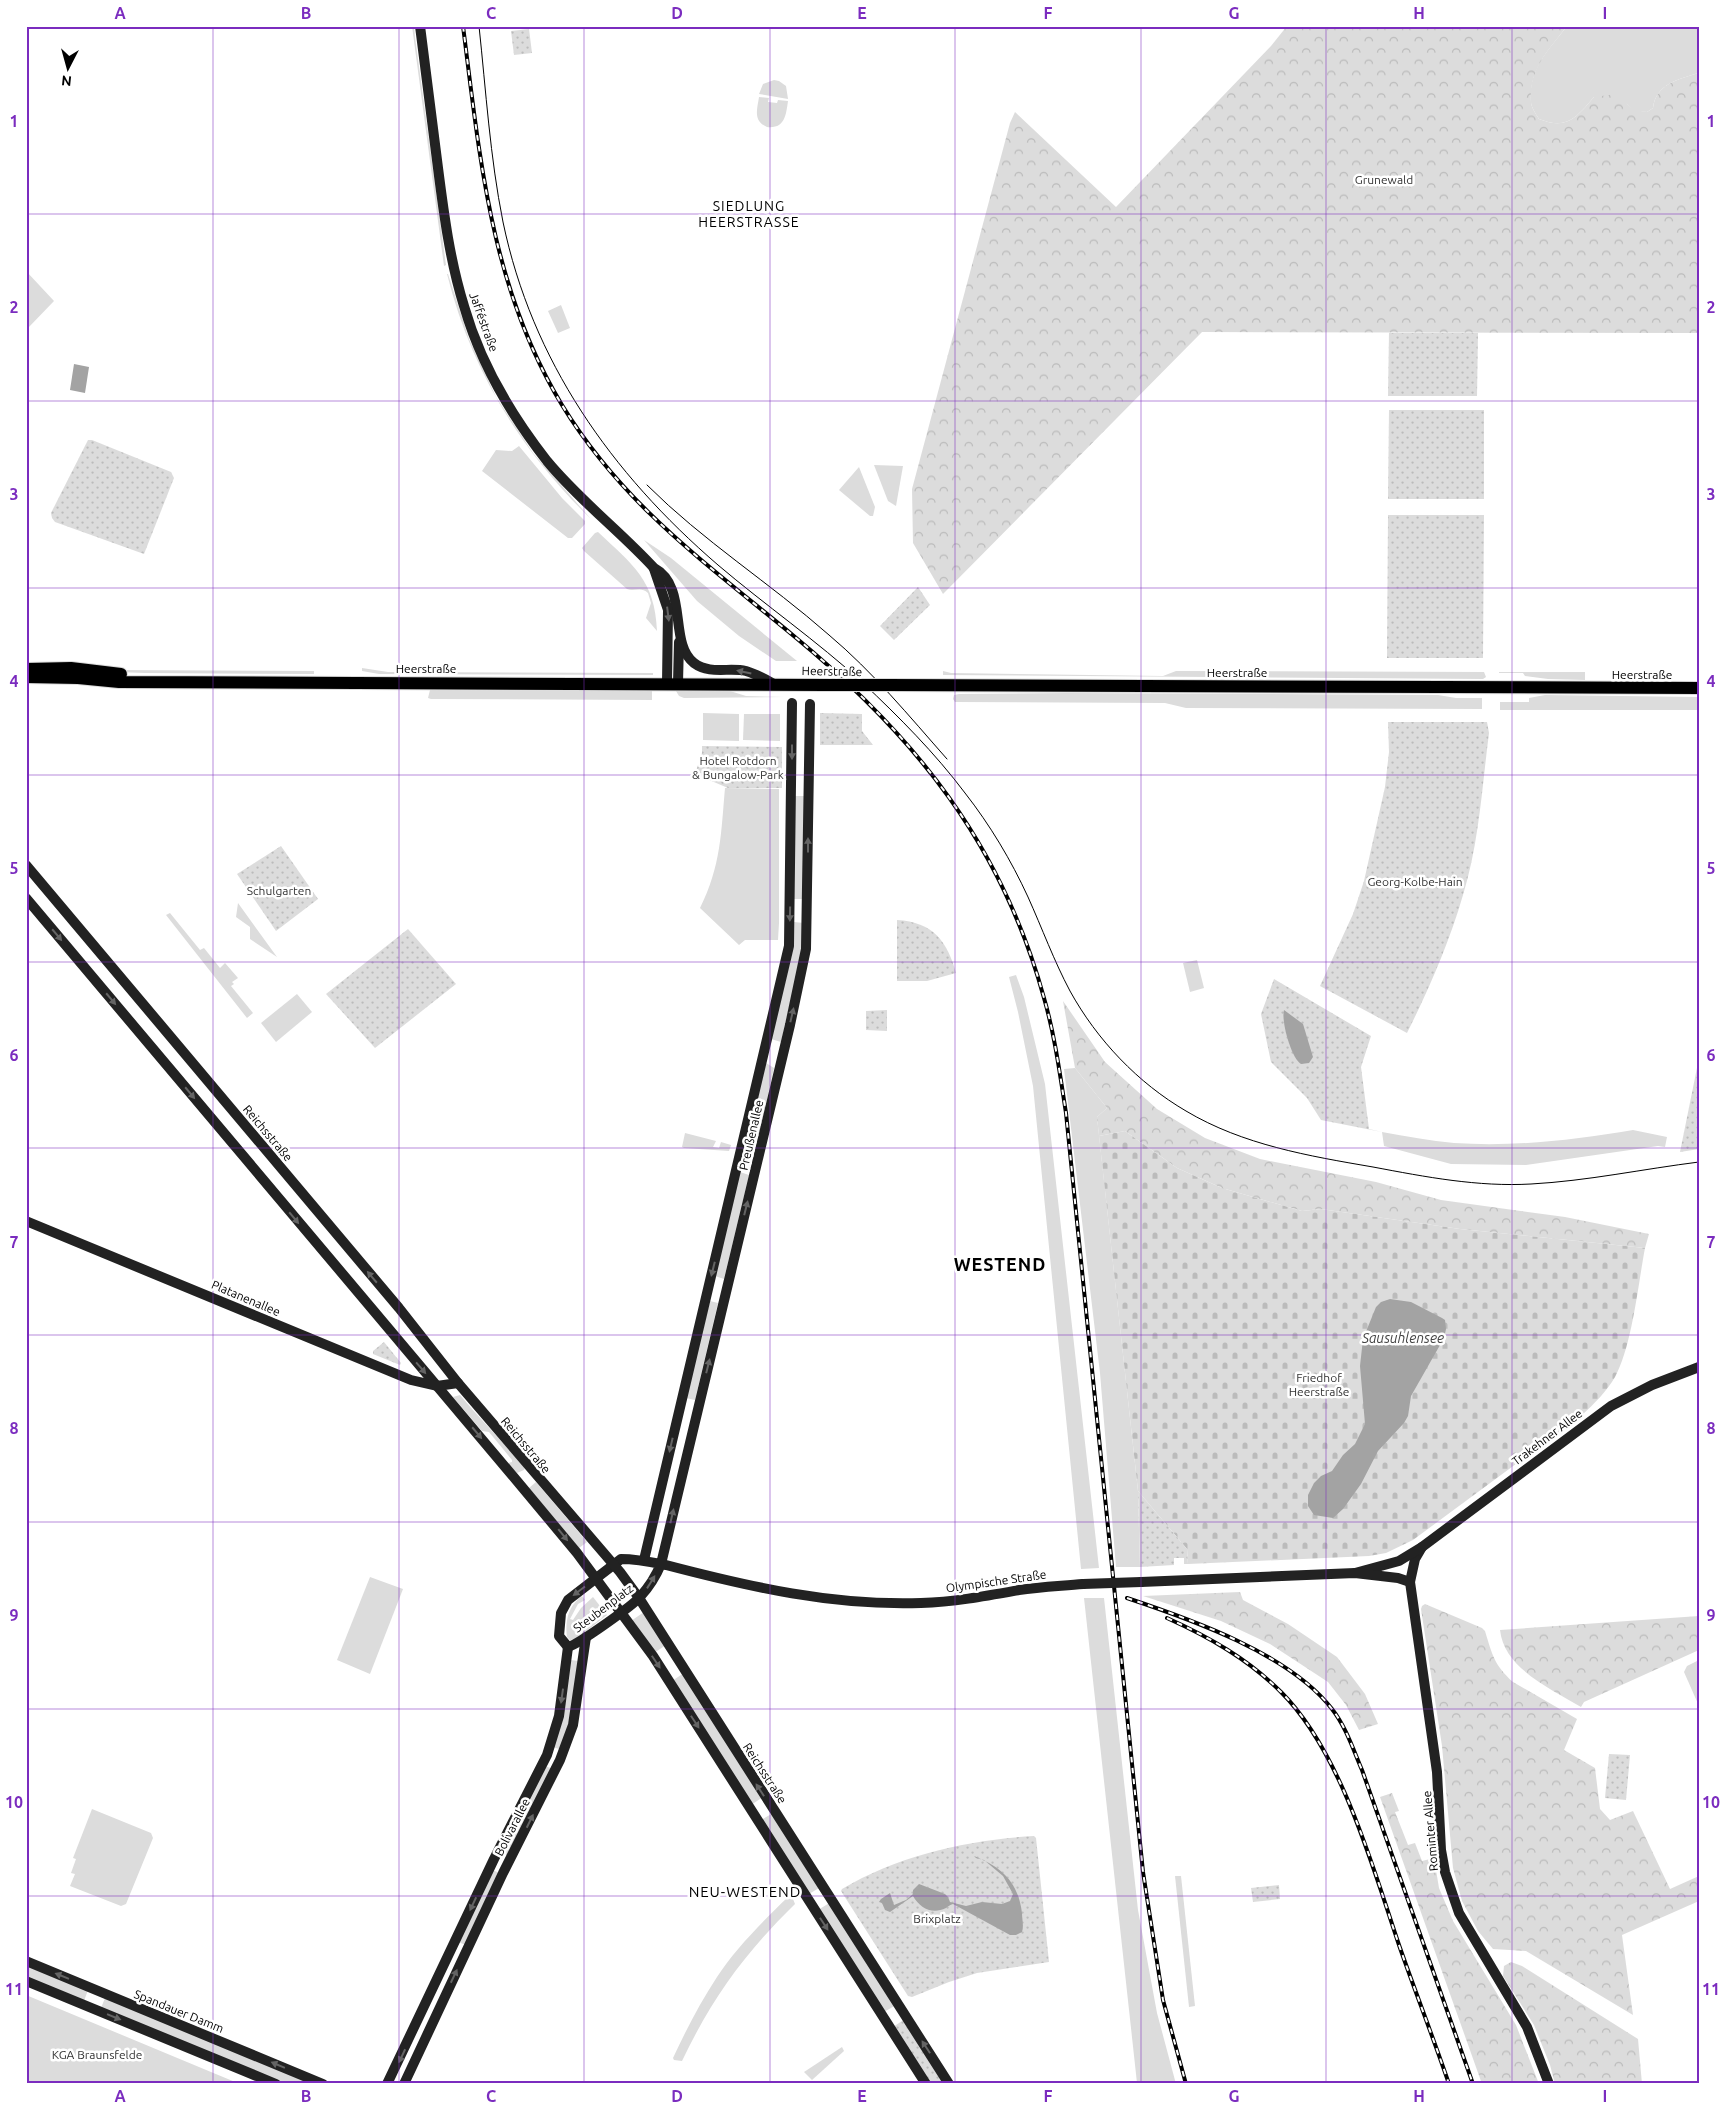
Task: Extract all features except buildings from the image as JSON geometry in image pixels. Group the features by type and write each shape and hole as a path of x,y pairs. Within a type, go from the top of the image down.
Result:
{"main road":[{"name":"Jafféstraße","path":"420,26 450,249 464,307 484,357 517,418 547,461 581,498 654,568 661,572 674,596 684,650 689,658 700,666 711,670"},
{"name":"Jafféstraße","path":"654,568 668,610 673,683"},
{"name":"Jafféstraße","path":"673,683 680,631"},
{"name":"Heerstraße","path":"27,676 82,669 128,676 137,681 673,683 898,686 1166,685 1699,688"},
{"name":"Heerstraße","path":"711,670 748,672 775,684"},
{"name":"Preußenallee","path":"644,1560 789,946 792,703"},
{"name":"Preußenallee","path":"661,1564 790,1025 806,949 810,704"},
{"name":"Reichsstraße","path":"26,865 399,1308 458,1383 613,1564 639,1598 949,2084"},
{"path":"26,898 596,1578 661,1669 926,2084"},
{"name":"Platanenallee","path":"26,1221 411,1380 437,1386 458,1383"},
{"name":"Trakehner Allee","path":"1422,1547 1611,1406 1652,1385 1699,1367"},
{"name":"Olympische Straße","path":"1355,1573 1399,1561 1422,1547"},
{"path":"1410,1582 1415,1559 1422,1547"},
{"name":"Steubenplatz","path":"644,1560 621,1559 572,1595 563,1606 559,1622 559,1636 568,1647 586,1637 639,1598 661,1564"},
{"name":"Olympische Straße","path":"644,1560 798,1596 859,1602 922,1603 972,1598 1025,1589 1083,1584 1355,1573 1398,1578 1410,1582"},
{"name":"Rominter Allee","path":"1410,1582 1438,1778 1441,1850 1450,1890 1459,1913 1527,2027 1549,2084"},
{"name":"Bolivarallee","path":"404,2084 507,1864 560,1760 573,1725 586,1637"},
{"name":"Bolivarallee","path":"388,2084 494,1859 550,1748 559,1716 568,1647"},
{"name":"Spandauer Damm","path":"26,1961 323,2084"},
{"path":"26,1981 276,2084"},
{"path":"420,2014 434,2020"},
{"path":"411,2033 424,2039"}],"green space":[{"path":"412,26 414,26 446,265 444,266"},
{"name":"Grunewald","path":"1287,26 1567,26 1542,60 1533,79 1531,90 1531,104 1539,119 1557,123 1570,120 1576,116 1594,97 1616,94 1634,110 1647,112 1653,108 1658,93 1663,88 1676,80 1699,73 1699,333 1202,332 943,594 913,543 912,489 1010,123 1015,112 1116,207 1271,46"},
{"path":"1567,26 1699,26 1699,73 1676,80 1663,88 1655,100 1653,108 1647,112 1634,111 1627,104 1594,97 1582,111 1570,120 1557,123 1539,119 1531,104 1531,90 1536,69"},
{"path":"529,29 532,53 514,55 511,31"},
{"path":"774,80 786,86 788,99 759,94 763,84"},
{"path":"759,97 769,98 768,102 788,101 784,120 778,126 767,127 760,122 757,115"},
{"path":"26,271 54,301 28,328 29,331 26,334"},
{"path":"447,274 469,339 495,396 470,343 457,309"},
{"path":"561,305 570,328 558,333 548,311"},
{"path":"1389,333 1478,333 1477,396 1388,396"},
{"path":"497,398 530,449 501,407"},
{"path":"1389,410 1484,410 1484,499 1388,499"},
{"path":"88,440 171,472 174,478 144,554 55,522 52,518 51,513"},
{"path":"519,446 562,498 585,521 585,524 572,538 568,538 482,471 496,450 512,451"},
{"path":"535,455 591,519 565,493"},
{"path":"874,465 903,466 896,506 888,501"},
{"path":"859,467 875,507 873,516 870,516 839,490"},
{"path":"1388,515 1484,515 1483,658 1387,658"},
{"path":"598,532 632,564 647,586 652,599 657,631 646,618 651,603 648,593 640,589 627,589 582,548"},
{"path":"644,540 671,558 797,661 776,661 739,636 697,601"},
{"path":"918,587 930,605 894,640 880,626"},
{"path":"362,668 388,672 653,673 653,675 379,674 362,671"},
{"path":"117,670 314,671 314,674 145,673 117,672"},
{"path":"943,671 951,673 1163,676 1176,671 1484,672 1486,677 1483,679 943,675"},
{"path":"1499,672 1585,672 1585,680 1548,679 1525,676 1523,673"},
{"path":"430,690 652,691 652,700 431,699 428,698"},
{"path":"676,691 730,691 746,696 785,697 684,698 679,696"},
{"path":"959,694 1438,695 1456,698 1482,698 1482,709 1186,708 1165,703 955,702 953,699 954,695"},
{"path":"1545,695 1699,697 1699,710 1500,710 1500,702 1529,702 1529,698"},
{"path":"703,713 739,714 739,741 703,740"},
{"path":"820,713 862,714 862,731 873,745 820,745"},
{"path":"744,714 780,714 780,741 743,740"},
{"name":"Georg-Kolbe-Hain","path":"1388,722 1487,722 1489,733 1479,815 1468,875 1445,948 1431,983 1407,1033 1320,986 1353,914 1364,881 1385,787 1389,752"},
{"name":"Hotel Rotdorn & Bungalow-Park","path":"702,746 782,747 782,788 728,788 695,774 702,753"},
{"path":"725,788 779,789 778,940 745,940 739,945 700,908 712,878 719,849"},
{"path":"795,796 805,796 805,899 793,899"},
{"name":"Schulgarten","path":"281,846 318,899 276,931 237,874"},
{"path":"238,903 277,957 250,939 250,927 236,917"},
{"path":"170,913 200,950 204,948 220,968 225,963 238,978 232,982 234,984 231,986 253,1013 247,1018 166,915"},
{"path":"897,920 920,925 937,935 948,952 956,973 927,981 897,981"},
{"path":"794,922 804,923 803,947 781,1042 771,1039 794,946"},
{"path":"408,929 456,984 375,1048 326,994"},
{"path":"1197,960 1204,988 1190,992 1183,963"},
{"path":"1016,975 1024,997 1045,1084 1099,1568 1081,1569 1033,1086 1009,977"},
{"path":"1274,979 1371,1036 1361,1067 1369,1129 1382,1132 1321,1120 1307,1098 1271,1062 1261,1014"},
{"path":"297,994 312,1012 276,1042 261,1023"},
{"path":"1063,1001 1105,1062 1157,1109 1205,1138 1260,1159 1376,1182 1441,1200 1565,1217 1649,1234 1645,1248 1460,1229 1321,1209 1302,1211 1222,1188 1177,1168 1125,1131 1099,1136 1097,1117 1107,1108 1075,1068"},
{"path":"887,1010 887,1031 866,1030 866,1011"},
{"path":"1699,1058 1699,1149 1680,1152"},
{"path":"766,1063 774,1068 759,1135 749,1132"},
{"path":"1075,1068 1107,1108 1097,1117 1138,1491 1140,1567 1116,1567 1100,1373 1064,1069"},
{"path":"1633,1130 1667,1137 1665,1147 1658,1146 1526,1165 1451,1164 1384,1146 1382,1132 1445,1142 1499,1144 1567,1140"},
{"name":"Friedhof Heerstraße","path":"1125,1131 1177,1168 1222,1188 1302,1211 1321,1209 1460,1229 1645,1248 1630,1332 1621,1364 1615,1377 1600,1397 1582,1415 1413,1540 1386,1553 1369,1556 1188,1564 1187,1549 1138,1491 1099,1136"},
{"path":"685,1133 716,1141 713,1147 719,1148 721,1142 731,1145 729,1151 684,1148 682,1147"},
{"path":"740,1172 749,1175 724,1279 715,1276"},
{"path":"710,1301 718,1303 695,1400 686,1398"},
{"path":"384,1342 401,1363 400,1365 373,1354 373,1351"},
{"path":"460,1395 525,1468 524,1470 517,1473 508,1463 512,1462 512,1460 489,1432 482,1431 453,1397"},
{"path":"536,1482 587,1542 579,1548 529,1488"},
{"path":"1138,1491 1187,1549 1188,1564 1184,1564 1184,1558 1174,1558 1174,1565 1140,1567"},
{"path":"370,1577 403,1589 370,1674 337,1660"},
{"path":"1240,1592 1243,1600 1288,1624 1337,1657 1365,1694 1378,1724 1359,1730 1346,1705 1328,1682 1270,1644 1221,1621 1143,1596"},
{"path":"582,1596 585,1600 578,1604 570,1619 573,1620 581,1608 593,1597 607,1615 576,1639 570,1640 567,1637 566,1631 568,1614 573,1604"},
{"path":"1084,1598 1104,1598 1138,1910 1157,2013 1176,2084 1137,2083"},
{"path":"1425,1604 1482,1628 1485,1631 1492,1653 1498,1664 1513,1682 1577,1719 1564,1750 1595,1768 1600,1809 1610,1820 1633,1811 1670,1889 1699,1876 1699,1901 1622,1935 1633,2015 1526,1951 1493,1949 1478,1931 1462,1901 1453,1868 1442,1746 1421,1609"},
{"path":"644,1612 666,1645 654,1653 631,1621"},
{"path":"1699,1616 1699,1650 1584,1702 1581,1707 1544,1685 1520,1667 1510,1656 1503,1644 1500,1630"},
{"path":"570,1660 579,1661 572,1710 562,1750 553,1747"},
{"path":"1699,1660 1699,1706 1684,1672 1687,1666"},
{"path":"684,1673 763,1797 751,1805 672,1681"},
{"path":"1609,1754 1630,1755 1626,1800 1605,1798"},
{"path":"545,1766 553,1769 508,1856 500,1852"},
{"path":"1392,1793 1399,1811 1395,1812 1408,1845 1415,1843 1422,1861 1434,1858 1439,1888 1453,1921 1516,2025 1539,2084 1482,2084 1380,1797"},
{"path":"92,1809 151,1833 153,1838 126,1904 121,1906 70,1886 75,1874 71,1873 76,1859 73,1858"},
{"path":"773,1813 819,1888 809,1894 761,1820"},
{"name":"Brixplatz","path":"1034,1836 1036,1838 1049,1962 977,1973 912,1997 908,1996 841,1891 842,1889 887,1867 935,1851 984,1841"},
{"path":"492,1870 500,1873 466,1945 458,1942"},
{"path":"1175,1876 1181,1876 1195,2006 1189,2007"},
{"path":"1279,1885 1280,1899 1253,1902 1251,1888"},
{"path":"788,1897 793,1899 795,1904 760,1940 731,1977 705,2017 682,2061 674,2060 673,2058 694,2017 724,1966 750,1935"},
{"path":"831,1902 896,2005 884,2012 818,1910"},
{"path":"1511,1962 1522,1966 1638,2039 1642,2084 1555,2084 1550,2065 1534,2025 1503,1976 1504,1966"},
{"path":"26,1965 88,1990 84,2001 26,1977"},
{"name":"KGA Braunsfelde","path":"26,1995 211,2072 240,2084 26,2084"},
{"path":"105,1998 313,2084 285,2084 101,2008"},
{"path":"905,2019 947,2084 930,2084 893,2027"},
{"path":"842,2047 844,2051 812,2080 804,2072"}],"water":[{"path":"74,364 89,367 85,393 70,390"},
{"path":"1284,1010 1303,1024 1313,1057 1309,1063 1301,1064 1290,1047 1285,1030"},
{"name":"Sausuhlensee","path":"1390,1299 1411,1302 1445,1320 1444,1338 1411,1396 1408,1416 1404,1423 1378,1451 1361,1484 1343,1509 1333,1518 1314,1515 1308,1506 1308,1495 1314,1483 1321,1476 1332,1471 1343,1455 1355,1444 1365,1424 1360,1366 1363,1339 1376,1307 1381,1302"},
{"path":"986,1861 1007,1877 1017,1892 1023,1925 1022,1932 1016,1935 1010,1935 953,1904 941,1910 931,1910 919,1904 913,1896 890,1912 885,1910 882,1903 879,1902 890,1893 894,1905 906,1900 913,1894 913,1890 919,1884 945,1894 950,1902 966,1906 982,1902 1002,1904 1010,1901 1013,1894 1003,1876"}],"tram line":[{"path":"479,26 495,173 503,222 516,273 534,321 556,367 581,411 611,453 643,492 679,530 718,565 828,652 863,683 903,722 941,764 983,818 1007,856 1028,897 1064,980 1081,1009 1106,1043 1135,1074 1168,1100 1208,1123 1230,1133 1277,1148 1432,1178 1472,1183 1531,1184 1594,1178 1699,1162"},
{"path":"647,485 691,525 807,616 845,649 890,695 947,759"}],"railway":[{"path":"463,26 483,174 492,222 504,269 519,315 538,361 562,405 586,441 612,473 668,531 839,675 879,714 916,755 949,798 979,843 1004,891 1026,943 1044,998 1051,1027 1066,1113 1143,1872 1163,2000 1186,2084"},
{"path":"1127,1598 1180,1616 1265,1655 1291,1671 1314,1689 1337,1716 1349,1738 1362,1770 1473,2084"},
{"path":"1167,1618 1213,1641 1255,1669 1281,1692 1302,1717 1321,1746 1338,1777 1366,1846 1449,2084"}],"district":[{"name":"SIEDLUNG HEERSTRASSE","path":"749,214"},
{"name":"WESTEND","path":"1000,1264"},
{"name":"NEU-WESTEND","path":"745,1891"}]}
